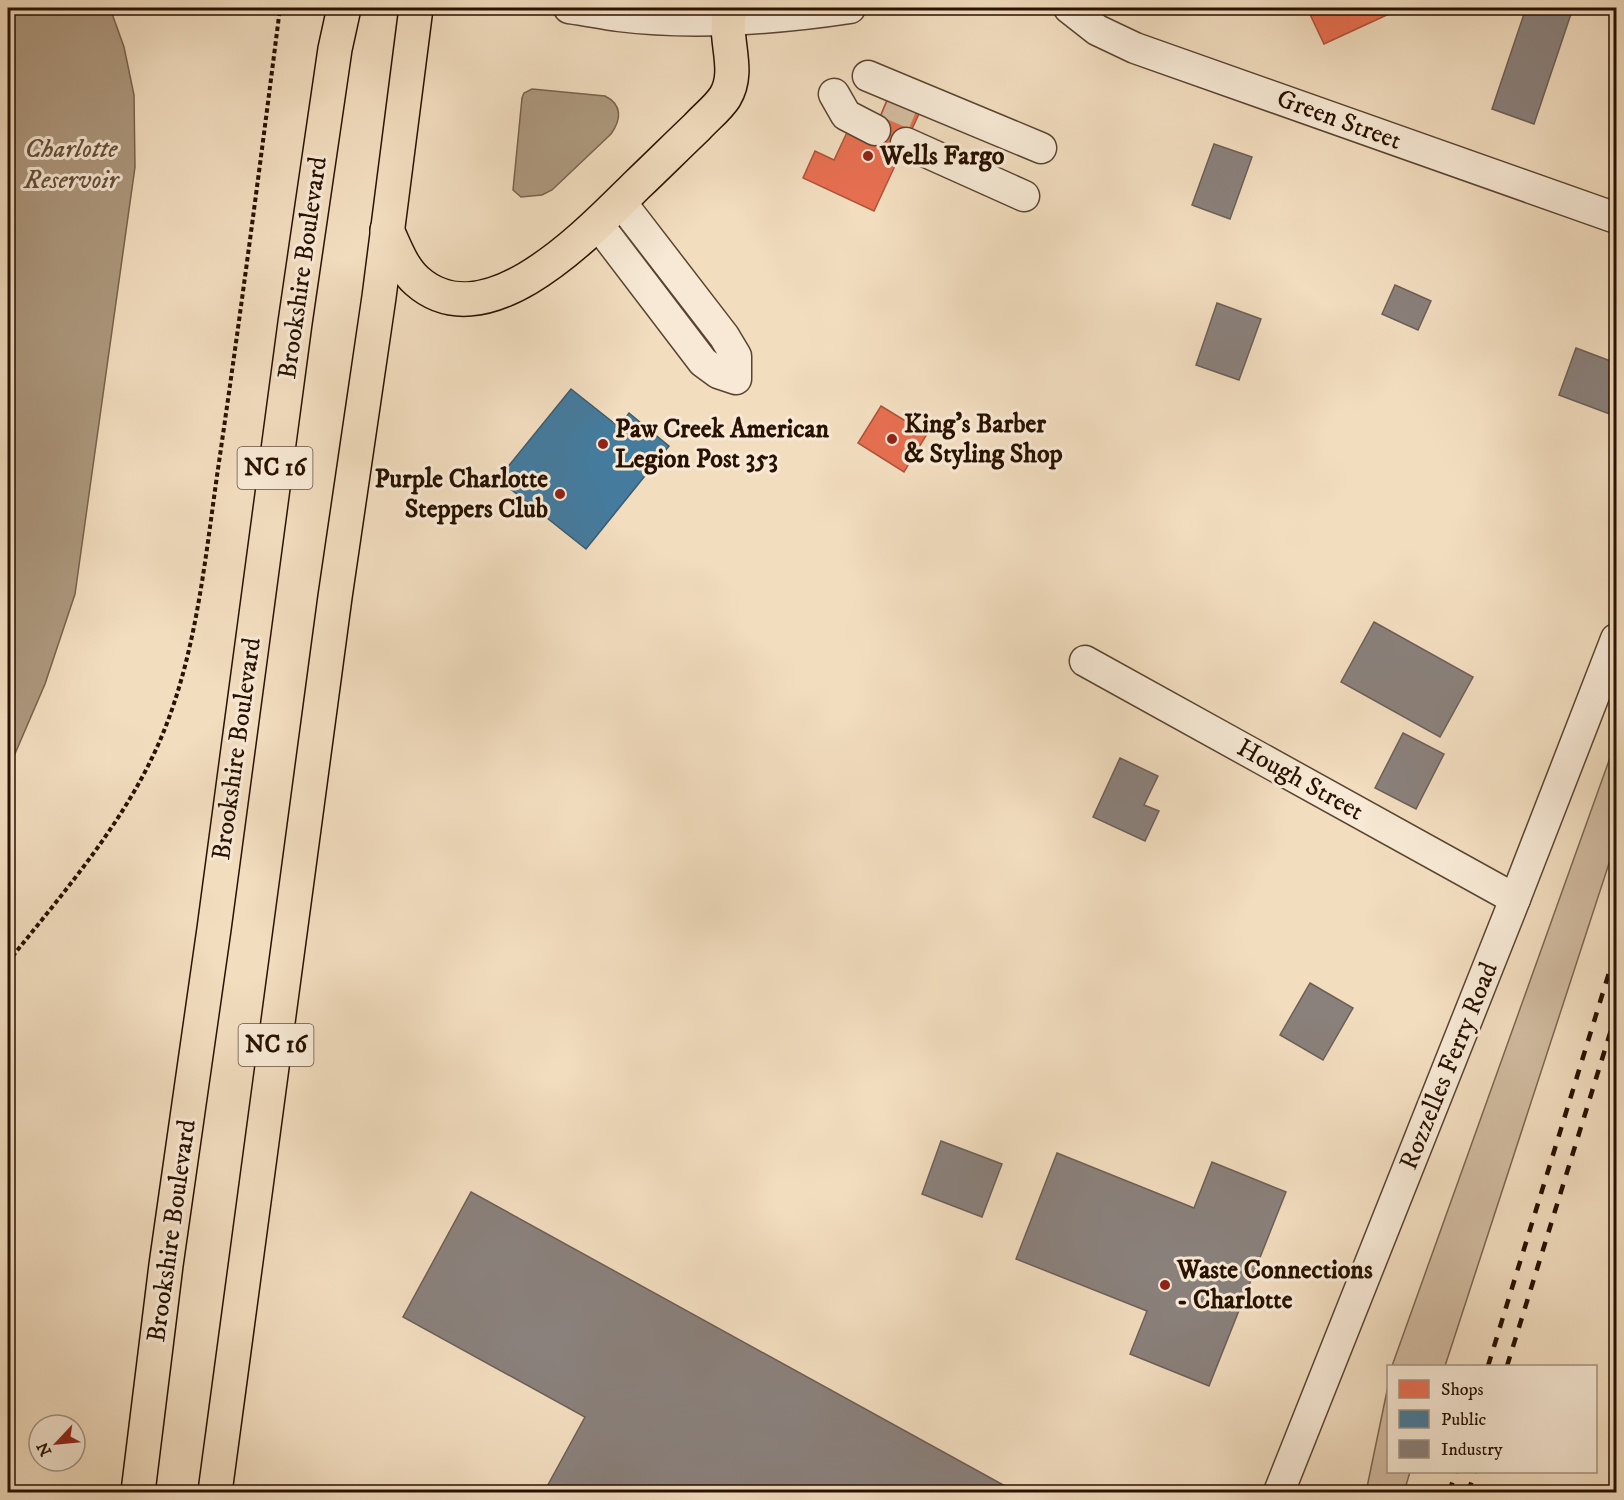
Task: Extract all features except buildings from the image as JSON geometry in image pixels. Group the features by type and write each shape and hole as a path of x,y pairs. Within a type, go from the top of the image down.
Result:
{"highway":[{"name":"Brookshire Boulevard","path":"138,1492 166,1265 214,929 295,323 335,49 344,8"},
{"name":"NC 16","path":"215,1492 416,8"},
{"path":"387,230 397,253 416,280 437,293 449,297 488,295 517,285 535,275 597,224 724,97 730,85 732,72 730,13"}],"street":[{"path":"569,8 620,16 662,19 730,13 812,14 850,8"},
{"name":"Green Street","path":"1069,8 1097,30 1135,48 1617,218"},
{"path":"881,116 846,115 842,110 849,85 1032,174 912,130"},
{"path":"597,224 704,362 718,373 736,379 736,356 724,336 620,201"},
{"name":"Rozzelles Ferry Road","path":"1279,1492 1617,639"},
{"name":"Hough Street","path":"1085,661 1515,899"}],"path":[{"path":"8,962 125,808 158,745 179,687 198,604 242,307 280,8"}],"shaded area":[{"path":"1616,741 1616,842 1445,1365 1392,1365"},
{"path":"1387,1391 1387,1473 1410,1473 1404,1492 1366,1492"}],"water":[{"name":"Charlotte Reservoir","path":"8,8 110,8 124,47 134,95 135,167 75,594 45,684 8,770"},
{"path":"532,89 605,96 615,104 618,118 611,134 552,190 542,195 521,197 513,190 522,98 524,93"}],"tunnel":[{"path":"887,103 918,116"}],"railway":[{"path":"1488,1365 1616,950"},
{"path":"1507,1365 1616,1014"},
{"path":"1449,1492 1456,1473"},
{"path":"1468,1492 1475,1473"}],"place":[{"name":"Wells Fargo","path":"868,156"},
{"name":"King's Barber & Styling Shop","path":"892,439"},
{"name":"Paw Creek American Legion Post 353","path":"603,444"},
{"name":"Purple Charlotte Steppers Club","path":"560,494"},
{"name":"Waste Connections - Charlotte","path":"1165,1285"}]}
